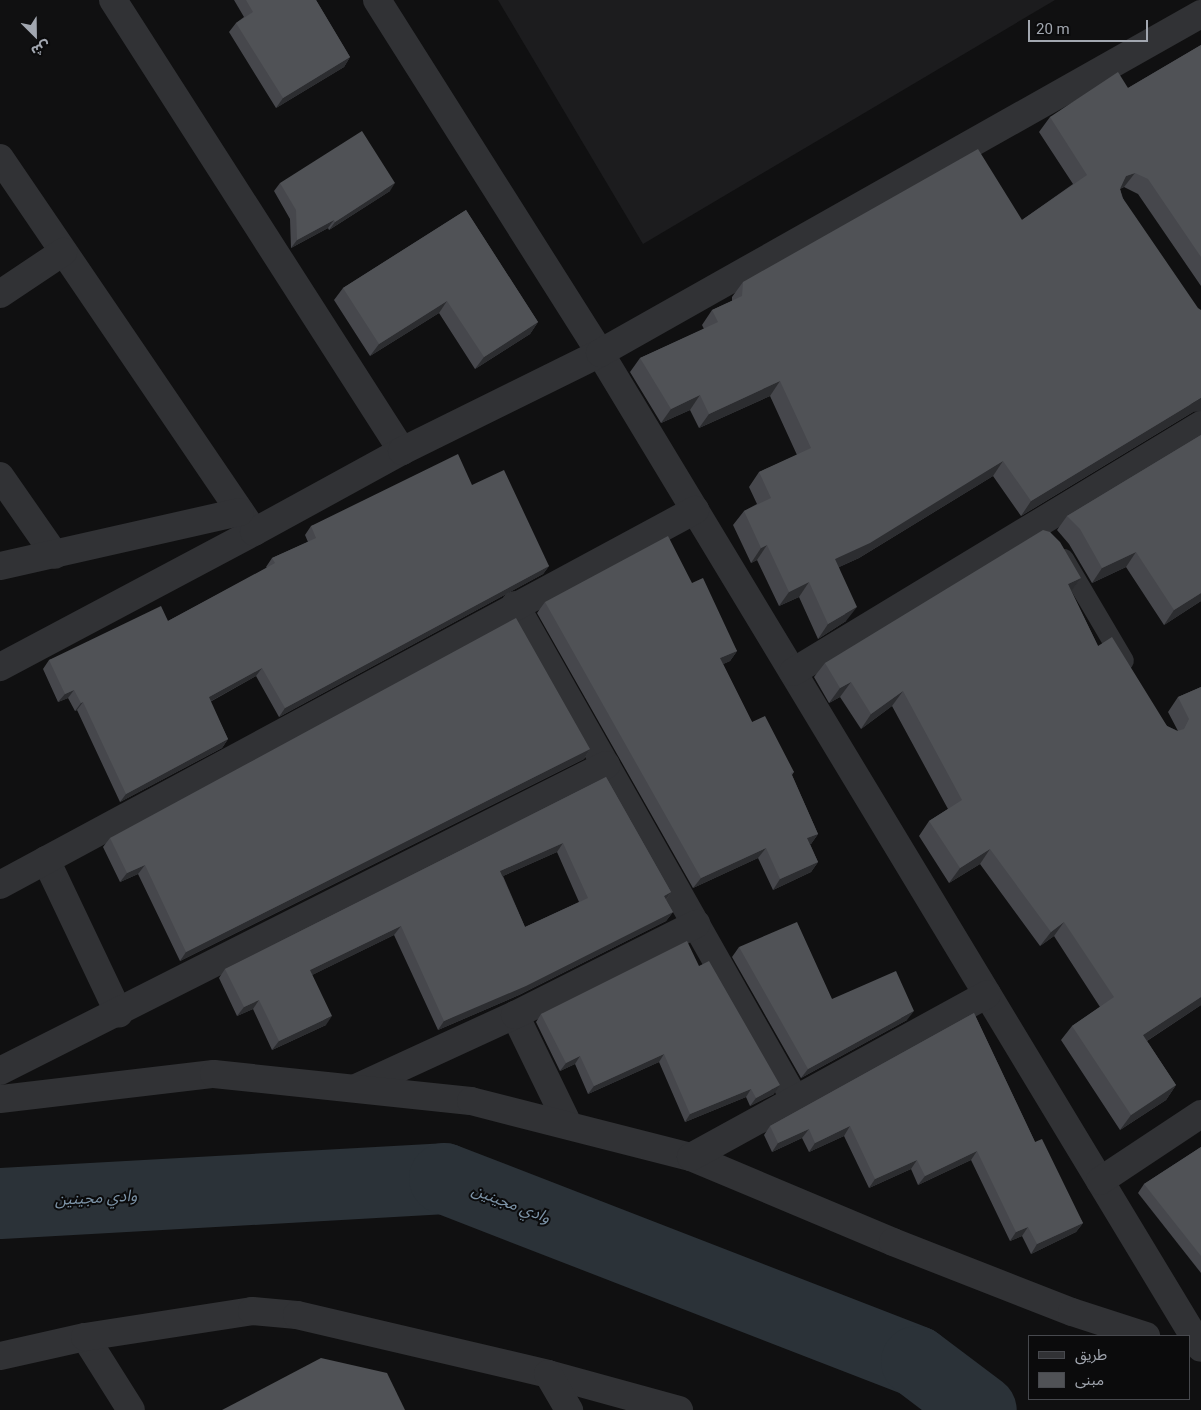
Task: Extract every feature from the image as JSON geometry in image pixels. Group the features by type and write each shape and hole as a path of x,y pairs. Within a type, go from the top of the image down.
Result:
{"street":[{"path":"113,0 402,450"},
{"path":"377,0 600,353 1201,1348"},
{"path":"0,667 247,522 402,450 600,353 1201,14"},
{"path":"0,158 247,522"},
{"path":"0,294 63,252"},
{"path":"793,672 1201,425"},
{"path":"0,476 55,555"},
{"path":"0,886 515,605 695,510"},
{"path":"0,566 247,522"},
{"path":"515,605 796,1101"},
{"path":"0,1071 119,1014 606,765"},
{"path":"46,860 119,1014"},
{"path":"354,1088 515,1015 696,924"},
{"path":"691,1157 796,1101 987,994"},
{"path":"515,1015 569,1126"},
{"path":"0,1099 214,1074 471,1101 691,1157 893,1242 1072,1312 1143,1335"},
{"path":"1100,1181 1201,1114"},
{"path":"0,1356 84,1337 252,1311 297,1315 548,1374 680,1410"},
{"path":"84,1337 131,1410"},
{"path":"548,1374 569,1410"}],"lane":[{"path":"1027,531 1046,536 1059,550 1134,677"}],"shaded area":[{"path":"498,0 1055,0 643,244"}],"building":[{"path":"246,0 316,0 350,57 283,98 236,23 253,12"},
{"path":"1201,45 1201,257 1148,179 1135,173 1126,176 1120,189 1122,197 1201,310 1201,398 1031,501 1003,461 870,543 835,559 857,607 828,624 809,582 789,592 767,545 761,548 744,511 771,498 759,472 811,448 780,381 709,414 700,395 671,409 640,358 718,322 712,310 742,296 743,282 978,149 1022,220 1087,175 1050,117 1118,72 1128,88"},
{"path":"362,131 395,183 335,222 334,220 297,240 296,210 280,183"},
{"path":"466,210 538,322 484,357 447,301 379,344 343,288"},
{"path":"1201,435 1201,593 1174,610 1136,552 1102,568 1080,529 1067,516"},
{"path":"458,454 472,485 504,470 549,566 285,708 262,668 209,697 228,739 126,794 83,702 81,703 74,690 65,694 49,660 161,606 168,621 275,563 272,558 316,538 311,526"},
{"path":"1043,530 1050,532 1060,542 1081,578 1068,584 1098,646 1112,637 1167,726 1177,731 1184,729 1189,719 1178,697 1201,687 1201,997 1143,1035 1176,1085 1131,1115 1072,1026 1114,997 1064,922 1051,932 990,849 960,868 929,821 962,800 903,691 871,714 851,682 840,688 825,663"},
{"path":"668,536 692,583 703,578 737,651 720,658 752,722 765,716 794,772 791,773 818,834 807,838 818,862 780,879 766,848 701,878 545,602"},
{"path":"516,618 590,749 186,952 145,865 127,873 110,838"},
{"path":"606,777 671,892 664,896 673,912 526,986 444,1021 401,926 310,970 332,1016 279,1041 259,1000 244,1007 225,969","holes":["563,843 588,898 525,927 500,871"]},
{"path":"797,922 832,999 896,971 914,1011 808,1069 739,947"},
{"path":"687,941 699,966 709,961 780,1085 756,1098 751,1089 690,1114 664,1054 594,1086 580,1056 566,1063 541,1014"},
{"path":"974,1013 1035,1142 1042,1139 1083,1223 1037,1244 1028,1227 1016,1232 977,1151 925,1176 917,1160 875,1179 850,1126 815,1143 809,1129 778,1143 770,1126"},
{"path":"1201,1147 1201,1256 1144,1184"},
{"path":"321,1358 387,1373 405,1410 222,1410"}],"waterway":[{"name":"وادي مجينين","path":"0,1203 444,1178 916,1361 981,1410"}]}
